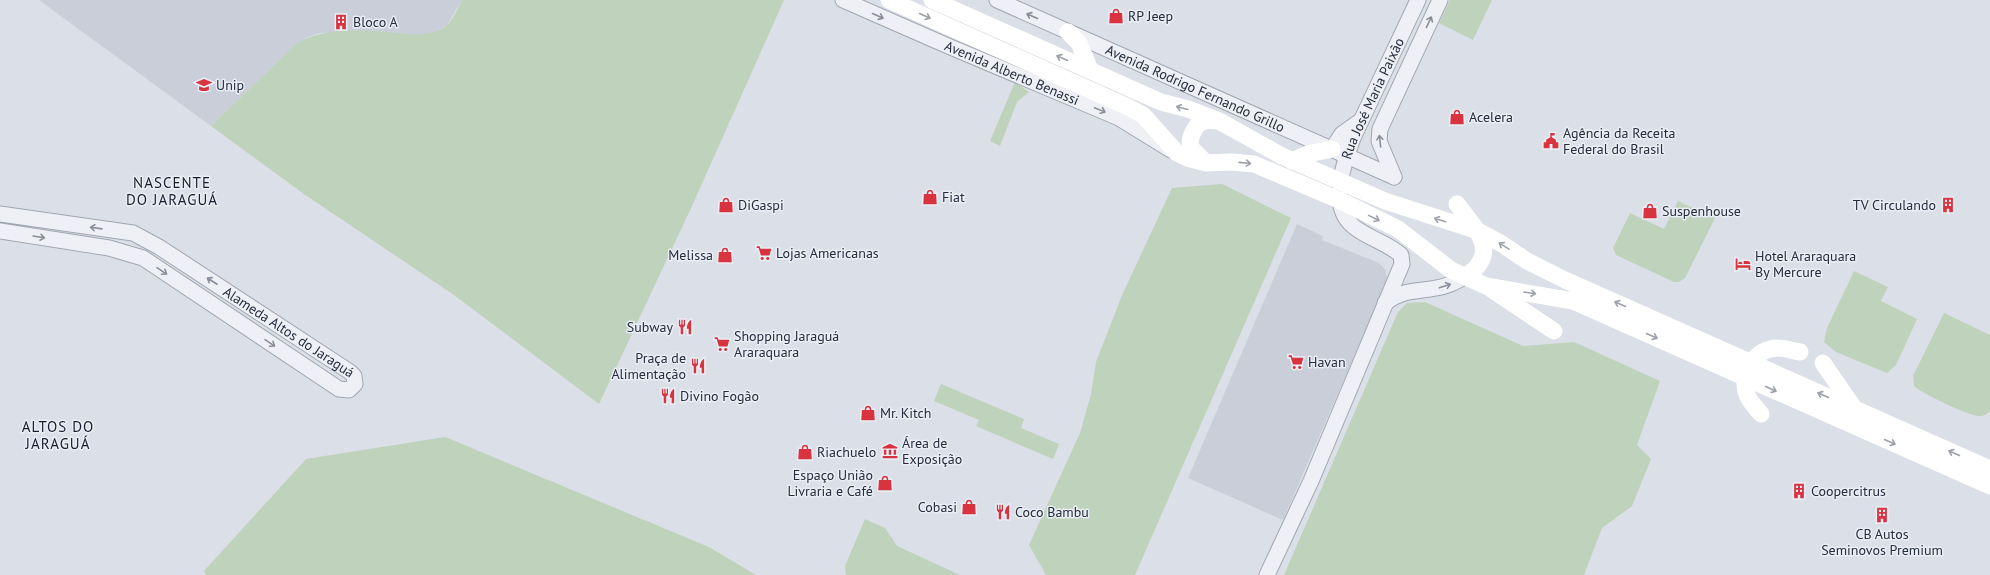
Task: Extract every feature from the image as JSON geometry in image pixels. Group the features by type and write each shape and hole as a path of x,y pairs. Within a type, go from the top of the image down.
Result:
{"main road":[{"path":"889,0 1128,107 1143,115 1177,153 1196,161 1206,163 1231,162 1254,164 1339,200 1398,229 1451,270 1486,286 1554,331"},
{"path":"932,0 1161,102 1188,109 1219,121 1258,144 1341,183 1384,201 1478,231 1502,244 1527,261 1748,370 1990,486"},
{"path":"1068,32 1079,43 1090,70"},
{"path":"1206,163 1191,148 1191,136 1197,126 1203,121 1219,121"},
{"path":"1292,161 1308,154 1339,152"},
{"path":"1457,204 1478,231 1484,244 1484,253 1481,262 1475,270 1466,276"},
{"path":"1486,286 1573,301 1748,370 1855,408 1990,468"},
{"path":"1761,414 1748,397 1748,370 1758,354 1767,350 1778,348 1800,352"},
{"path":"1823,363 1855,408"}],"street":[{"name":"Avenida Alberto Benassi","path":"843,0 1119,118 1177,153"},
{"name":"Avenida Rodrigo Fernando Grillo","path":"996,0 1394,177"},
{"name":"Rua José Maria Paixão","path":"1339,200 1341,183 1339,152 1342,134 1359,122 1418,0"},
{"name":"Rua José Maria Paixão","path":"1394,177 1379,141 1380,129 1440,0"},
{"path":"1339,200 1346,218 1353,226 1390,246 1401,255 1404,273 1408,280 1422,289"},
{"name":"Alameda Altos do Jaraguá","path":"0,214 133,233 159,247 350,372 355,379 354,384 349,390 339,389 143,258 109,248 0,231"},
{"path":"1267,575 1311,481 1402,264"},
{"path":"1385,303 1404,292 1437,288 1451,284 1466,276"}],"shaded area":[{"name":"Unip","path":"39,0 462,0 447,25 434,33 421,35 374,31 319,33 308,37 297,43 211,126"},
{"path":"1297,224 1323,236 1322,240 1379,263 1385,269 1387,277 1385,285 1283,520 1188,478"}],"green space":[{"path":"462,0 784,0 692,206 599,404 454,295 304,194 211,126 297,43 325,33 344,31 383,31 420,34 438,31 449,23"},
{"path":"1450,0 1492,0 1473,40 1439,23"},
{"path":"1015,82 1029,92 1017,102 1000,146 990,141"},
{"path":"1222,184 1291,218 1135,575 1046,575 1029,545 1080,433 1091,394 1096,362 1123,293 1172,188"},
{"path":"1678,201 1715,218 1685,278 1679,282 1674,282 1616,255 1613,248 1630,213 1664,229"},
{"path":"1854,271 1888,287 1881,301 1917,319 1896,365 1887,373 1836,352 1824,342 1827,328"},
{"path":"1425,302 1523,346 1574,342 1660,381 1637,445 1651,459 1632,506 1602,528 1584,575 1284,575 1398,312 1407,303"},
{"path":"1944,313 1990,335 1990,411 1987,414 1979,416 1957,409 1926,394 1914,386 1913,376"},
{"path":"941,384 1024,419 1021,428 1059,444 1053,459 976,426 979,420 934,401"},
{"path":"445,437 709,547 756,575 206,575 204,571 306,459"},
{"path":"865,519 885,528 897,546 960,575 846,575 845,566"}],"place":[{"name":"RP Jeep","path":"1116,16"},
{"name":"Bloco A","path":"341,22"},
{"name":"Unip","path":"204,85"},
{"name":"Acelera","path":"1457,117"},
{"name":"Agência da Receita Federal do Brasil","path":"1551,141"},
{"name":"Fiat","path":"930,197"},
{"name":"DiGaspi","path":"726,205"},
{"name":"TV Circulando","path":"1948,205"},
{"name":"Suspenhouse","path":"1650,211"},
{"name":"Lojas Americanas","path":"764,253"},
{"name":"Melissa","path":"725,255"},
{"name":"Hotel Araraquara By Mercure","path":"1743,264"},
{"name":"Subway","path":"685,327"},
{"name":"Shopping Jaraguá Araraquara","path":"722,344"},
{"name":"Havan","path":"1296,362"},
{"name":"Praça de Alimentação","path":"698,366"},
{"name":"Divino Fogão","path":"668,396"},
{"name":"Mr. Kitch","path":"868,413"},
{"name":"Área de Exposição","path":"890,451"},
{"name":"Riachuelo","path":"805,452"},
{"name":"Espaço União Livraria e Café","path":"885,483"},
{"name":"Coopercitrus","path":"1799,491"},
{"name":"Cobasi","path":"969,507"},
{"name":"Coco Bambu","path":"1003,512"},
{"name":"CB Autos Seminovos Premium","path":"1882,515"}],"district":[{"name":"NASCENTE DO JARAGUÁ","path":"172,192"},
{"name":"ALTOS DO JARAGUÁ","path":"58,436"}]}
